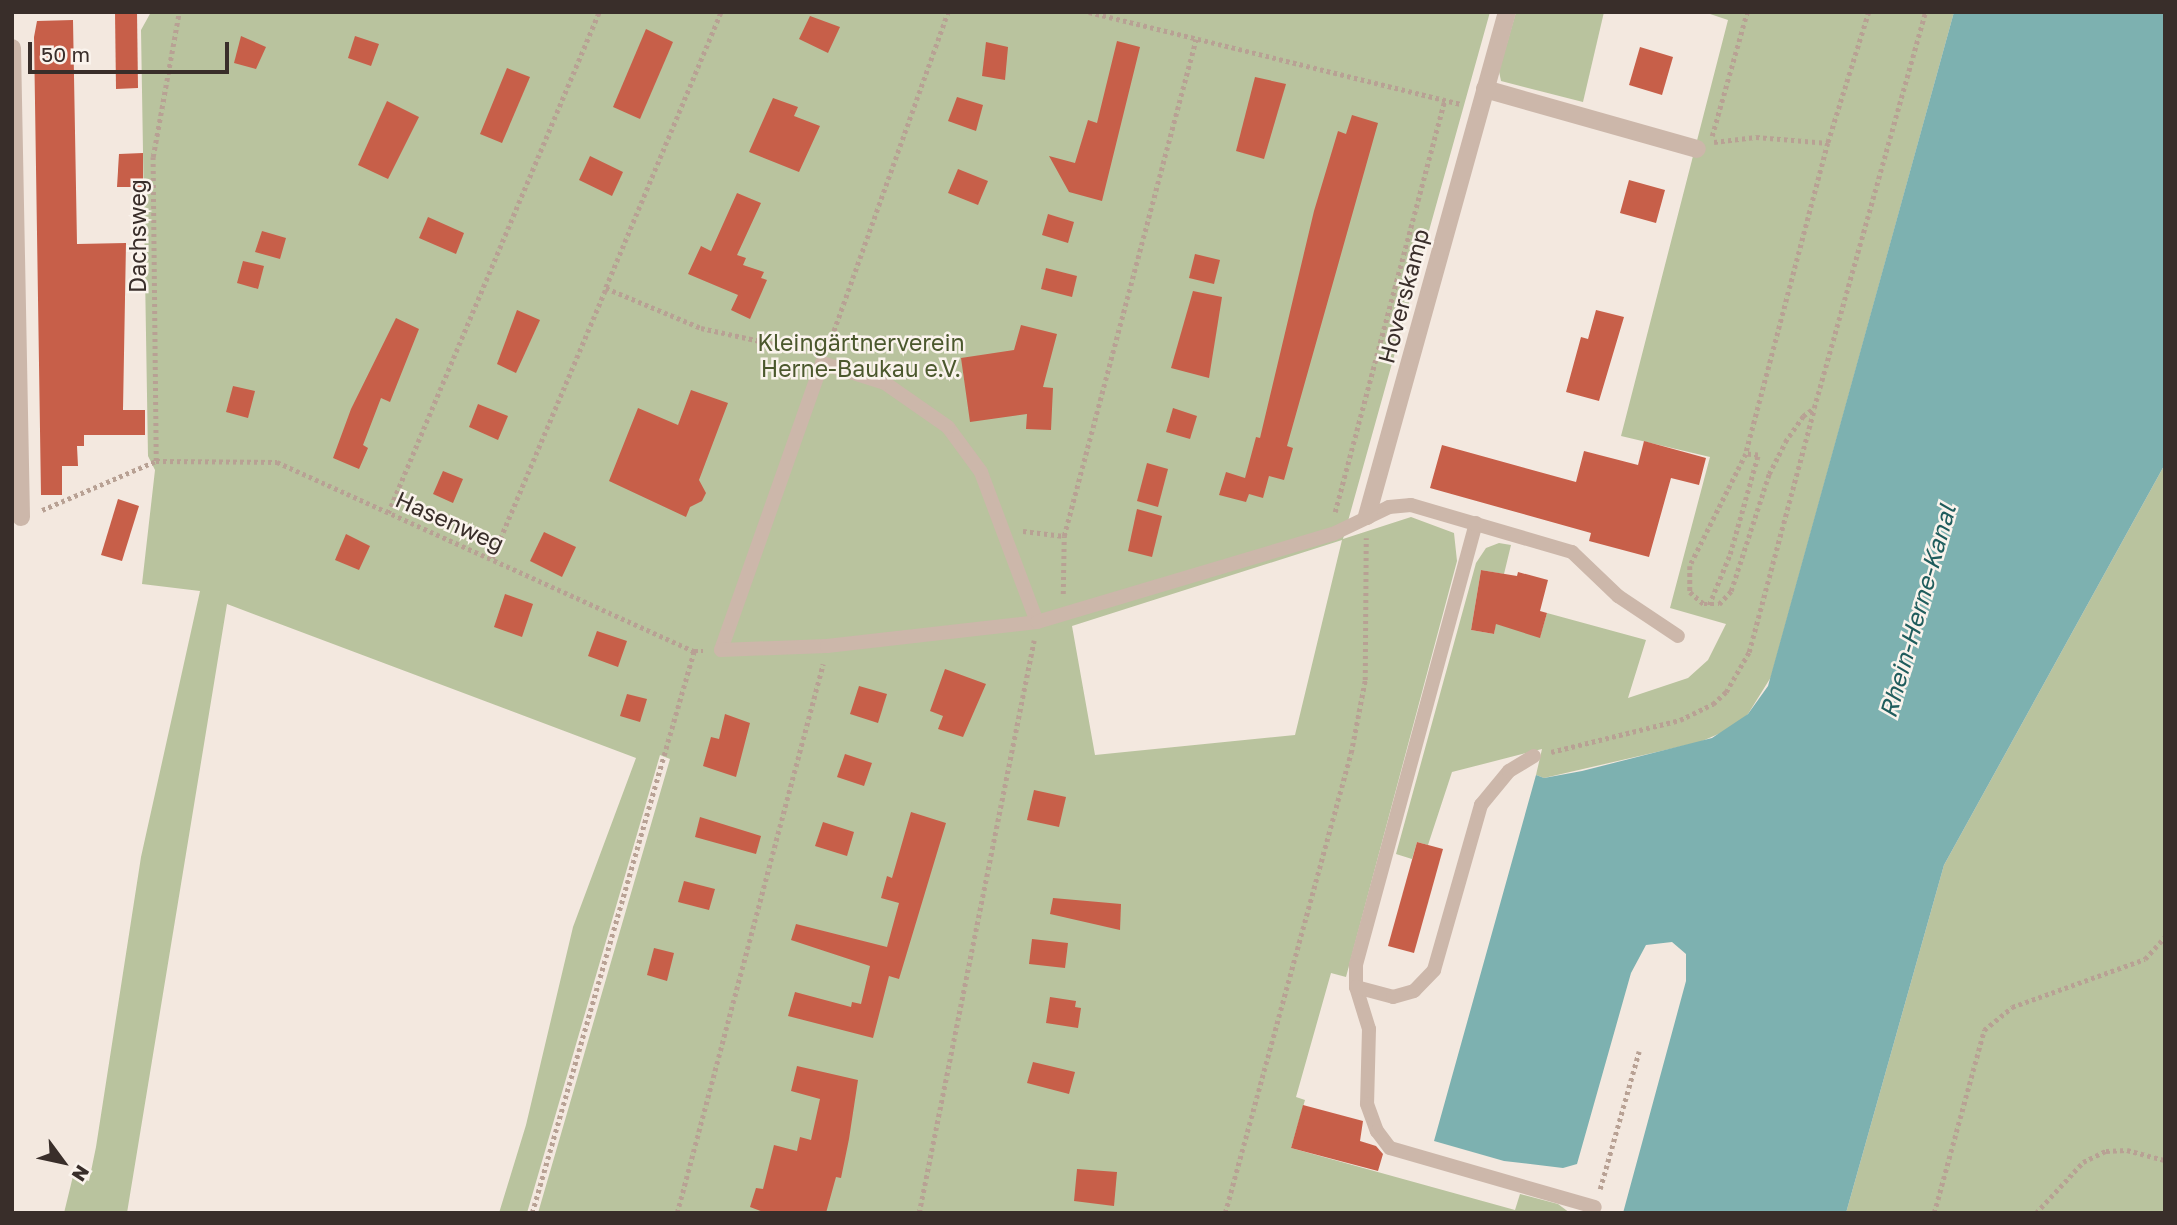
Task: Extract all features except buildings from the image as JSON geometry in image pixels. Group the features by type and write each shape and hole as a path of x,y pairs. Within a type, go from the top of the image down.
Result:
{"street":[{"name":"Hoverskamp","path":"1367,516 1507,12"},
{"path":"12,48 14,297 21,517"},
{"path":"1485,89 1697,149"}],"lane":[{"path":"1037,622 998,528 981,471 948,427 885,383 822,363 721,650 827,646 1037,622 1063,617 1333,534 1367,516 1412,505 1572,552 1618,596 1678,636"},
{"path":"1476,523 1356,966 1356,987 1369,1030 1367,1104 1377,1131 1390,1148 1595,1207"},
{"path":"1356,987 1393,997 1414,991 1434,970 1481,804 1509,771 1534,756"}],"path":[{"name":"Dachsweg","path":"156,461 153,157 179,12"},
{"path":"388,513 599,12"},
{"path":"606,288 701,328 807,352 822,363 948,12"},
{"path":"1089,12 1448,101 1333,534"},
{"path":"1747,12 1710,143 1756,137 1828,144"},
{"path":"1814,408 1803,416 1785,442 1769,474 1731,591 1719,604 1709,605 1690,592 1690,566 1746,454 1828,144 1869,12"},
{"path":"1534,756 1680,720 1713,704 1726,692 1749,652 1925,12"},
{"path":"492,558 720,13"},
{"path":"1063,617 1064,536 1196,38"},
{"path":"1709,605 1730,554 1758,456 1746,454"},
{"name":"Hasenweg","path":"156,461 277,462 694,651 721,650"},
{"path":"21,517 156,461"},
{"path":"1225,1213 1351,753 1365,680 1367,516"},
{"path":"998,528 1064,536"},
{"path":"919,1213 1037,622"},
{"path":"677,1213 827,646"},
{"path":"532,1213 694,651"},
{"path":"1934,1213 1989,1025 2036,997 2134,964 2163,945 2165,937"},
{"path":"1595,1207 1639,1051"},
{"path":"2036,1213 2083,1162 2106,1150 2127,1150 2165,1160"}],"green space":[{"name":"Kleingärtnerverein Herne-Baukau e.V.","path":"151,12 1490,12 1343,539 1411,517 1454,533 1457,561 1346,977 1331,973 1296,1097 1305,1100 1291,1148 1515,1210 1520,1194 1558,1204 1570,1213 538,1213 670,759 660,755 527,1213 499,1213 526,1125 573,927 636,758 227,604 127,1213 64,1213 73,1176 89,1181 141,857 200,591 142,584 155,470 148,456 141,30","holes":["1342,540 1295,735 1095,755 1072,626"]},
{"path":"1516,12 1604,12 1583,102 1501,81 1499,71"},
{"path":"1704,12 1954,12 1771,677 1748,714 1732,728 1700,742 1544,778 1536,775 1542,749 1452,772 1428,845 1417,842 1412,859 1396,854 1476,563 1486,548 1499,543 1511,545 1504,574 1481,570 1471,630 1494,634 1497,614 1540,637 1547,613 1646,640 1628,698 1688,678 1708,660 1726,624 1670,608 1710,457 1621,436 1728,20"},
{"path":"2165,464 2165,1213 1846,1213 1944,865"}],"water":[{"name":"Rhein-Herne-Kanal","path":"1954,12 2165,12 2165,464 1944,865 1846,1213 1623,1213 1686,981 1686,954 1672,942 1646,945 1631,973 1577,1164 1563,1168 1504,1161 1434,1141 1536,775 1544,778 1582,771 1712,738 1748,714 1768,686"}]}
